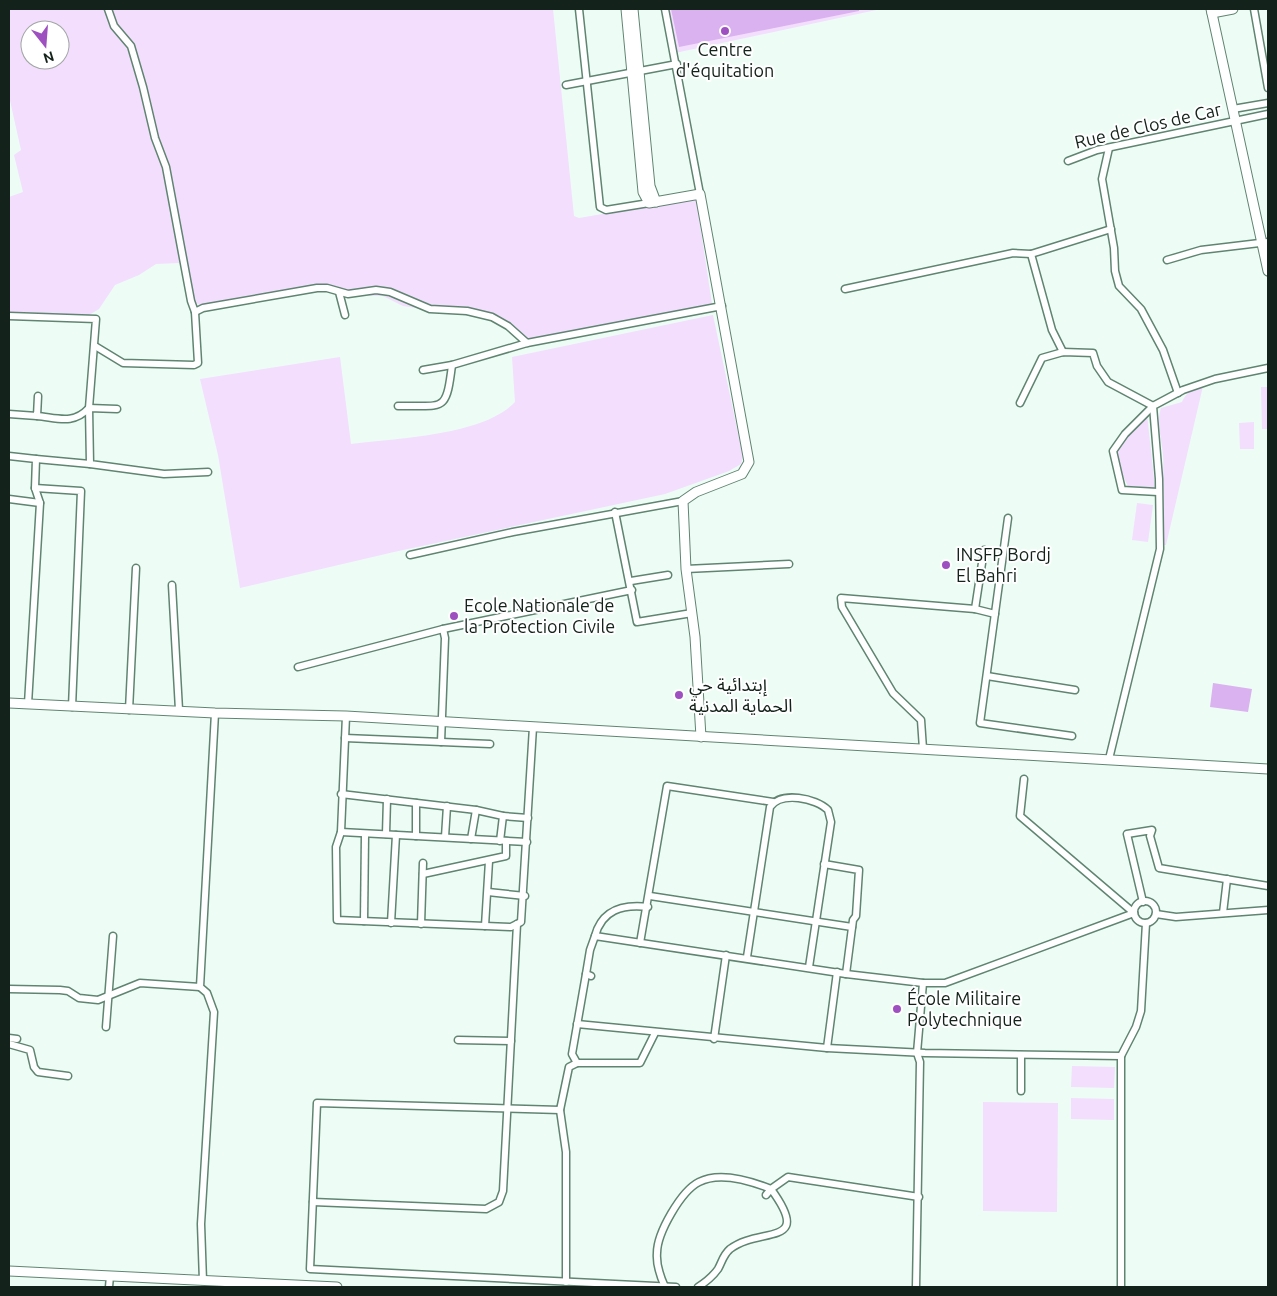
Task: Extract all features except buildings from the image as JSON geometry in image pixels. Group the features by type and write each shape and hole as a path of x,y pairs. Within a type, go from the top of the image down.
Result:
{"main road":[{"path":"626,9 637,72"},
{"path":"633,9 637,72 652,203 700,194 749,462 742,474 696,492 683,501 686,569 692,613 701,738"},
{"path":"1233,9 1216,10 1233,109 1265,239 1268,271"},
{"path":"9,703 129,710 346,716 701,738 1108,759 1268,770"},
{"path":"9,1271 337,1287"}],"street":[{"path":"95,346 124,363 194,365 198,363 195,312 191,301 166,167 155,138 131,46 114,26 108,9"},
{"path":"579,9 600,207 606,210 652,203"},
{"path":"665,9 677,64 700,194"},
{"path":"1254,9 1265,45 1268,88"},
{"path":"566,86 677,64"},
{"path":"1233,109 1268,103"},
{"name":"Rue de Clos de Car","path":"1068,161 1109,148 1268,114"},
{"path":"1109,148 1102,179 1111,229 1115,271 1119,286 1141,309 1163,350 1178,393"},
{"path":"845,289 1013,253 1031,254 1111,229"},
{"path":"1167,260 1201,250 1265,239"},
{"path":"1031,254 1052,330 1063,352"},
{"path":"195,312 203,308 317,288 327,288 339,292 390,292 430,309 467,311 492,317 508,326 527,343"},
{"path":"339,292 345,315"},
{"path":"423,370 452,365 527,343 722,306"},
{"path":"9,316 96,319 89,408 90,464"},
{"path":"1020,403 1026,387 1042,358 1063,352 1093,353 1097,366 1108,382 1152,406"},
{"path":"398,406 435,405 444,402 448,397 452,365"},
{"path":"1158,492 1122,490 1113,451 1125,434 1152,406 1178,393 1215,379 1268,368"},
{"path":"37,416 38,396"},
{"path":"1108,759 1160,549 1159,479 1152,406"},
{"path":"9,414 73,420 89,408 117,409"},
{"path":"9,456 164,474 208,472"},
{"path":"28,704 40,503 35,488 36,459"},
{"path":"35,488 81,491 72,707"},
{"path":"9,500 40,503"},
{"path":"410,555 615,512 683,501"},
{"path":"615,512 637,622 692,613"},
{"path":"1008,518 980,723 1072,736"},
{"path":"975,609 984,550"},
{"path":"686,569 789,564"},
{"path":"129,710 136,568"},
{"path":"630,582 668,575"},
{"path":"172,585 179,710"},
{"path":"298,667 443,629 632,590"},
{"path":"923,749 921,720 893,693 842,607 840,600 842,597 975,609 995,614"},
{"path":"441,742 445,638 443,629"},
{"path":"987,676 1075,690"},
{"path":"200,987 215,713"},
{"path":"346,716 341,794 341,832 336,847 337,920 485,926 511,926 522,922 525,896 533,727"},
{"path":"345,738 490,744"},
{"path":"1024,779 1020,816 1134,913 1138,921 1146,923 1152,920 1156,914"},
{"path":"640,943 650,896 667,786 773,802 785,798 813,801 828,810 832,822 815,920 810,967"},
{"path":"341,794 447,806 503,816 528,818"},
{"path":"386,834 387,799"},
{"path":"747,957 768,813 773,802"},
{"path":"416,803 416,836"},
{"path":"446,838 447,806"},
{"path":"472,839 476,810"},
{"path":"423,874 506,856 503,841 503,816"},
{"path":"1143,902 1127,834 1152,830 1150,836 1159,868 1268,886"},
{"path":"341,832 365,835 386,834 527,842"},
{"path":"364,921 365,835"},
{"path":"391,923 396,835"},
{"path":"485,926 489,861"},
{"path":"420,924 423,863"},
{"path":"824,864 861,870 856,916 852,927 846,974"},
{"path":"1222,913 1227,879"},
{"path":"488,892 525,896"},
{"path":"650,896 852,927"},
{"path":"595,936 923,984 945,983 1134,913 1137,905 1143,902 1153,905 1156,914"},
{"path":"577,1063 572,1054 588,975 590,950 599,922 613,912 630,905 648,907"},
{"path":"1156,914 1176,917 1268,910"},
{"path":"1121,1287 1121,1056 1136,1028 1140,1011 1146,923"},
{"path":"313,1202 482,1208 493,1206 499,1202 503,1191 517,924"},
{"path":"106,1027 113,936"},
{"path":"714,1038 726,955"},
{"path":"827,1048 837,972"},
{"path":"9,989 60,990 83,999 98,1000 140,983 200,987 207,993 214,1012 201,1224 204,1281"},
{"path":"916,1287 920,1062 917,1053 923,984"},
{"path":"577,1024 655,1033 827,1048 917,1053 1121,1056"},
{"path":"566,1282 566,1152 560,1110 569,1067 574,1063 640,1063 655,1033"},
{"path":"9,1038 17,1039"},
{"path":"458,1040 511,1041"},
{"path":"9,1044 30,1050 34,1067 38,1072 68,1076"},
{"path":"1021,1055 1021,1091"},
{"path":"560,1110 317,1103 310,1269 676,1287"},
{"path":"766,1195 771,1188 788,1177 919,1197"},
{"path":"665,1287 659,1274 656,1252 663,1230 675,1207 689,1190 700,1181 736,1178 747,1179 771,1188 788,1216 787,1225 781,1232 740,1243 729,1250 712,1277 698,1287"},
{"path":"109,1287 110,1276"}],"shaded area":[{"path":"9,9 553,9 574,216 579,218 696,198 712,304 528,341 508,322 403,306 383,296 371,296 335,288 201,306 193,301 182,236 179,263 156,264 139,275 115,285 99,309 89,315 9,312 9,197 23,192 14,155 21,150 9,96"},
{"name":"Centre d'équitation","path":"667,9 881,9 675,53"},
{"name":"Centre d'équitation","path":"671,9 859,9 859,11 679,47"},
{"path":"713,315 743,457 741,464 729,471 665,494 394,552 240,588 218,455 200,379 340,357 351,444 414,437 461,429 482,422 501,413 515,402 512,357"},
{"path":"1203,386 1166,545 1164,545 1161,524 1163,465 1159,425 1161,408 1182,402 1193,390"},
{"path":"1261,387 1268,387 1268,429 1262,429"},
{"path":"1147,414 1155,488 1128,486 1121,472 1119,447"},
{"path":"1254,422 1254,449 1240,449 1239,423"},
{"path":"1137,503 1153,505 1148,542 1132,540"},
{"path":"1213,683 1252,689 1248,712 1210,707"},
{"path":"1072,1066 1115,1067 1114,1088 1071,1087"},
{"path":"1071,1098 1114,1099 1114,1120 1071,1119"},
{"path":"983,1102 1058,1103 1057,1212 983,1211"}],"place":[{"name":"Centre d'équitation","path":"725,31"},
{"name":"INSFP Bordj El Bahri","path":"946,565"},
{"name":"Ecole Nationale de la Protection Civile","path":"454,616"},
{"name":"إبتدائية حي الحماية المدنية","path":"679,695"},
{"name":"École Militaire Polytechnique","path":"897,1009"}]}
